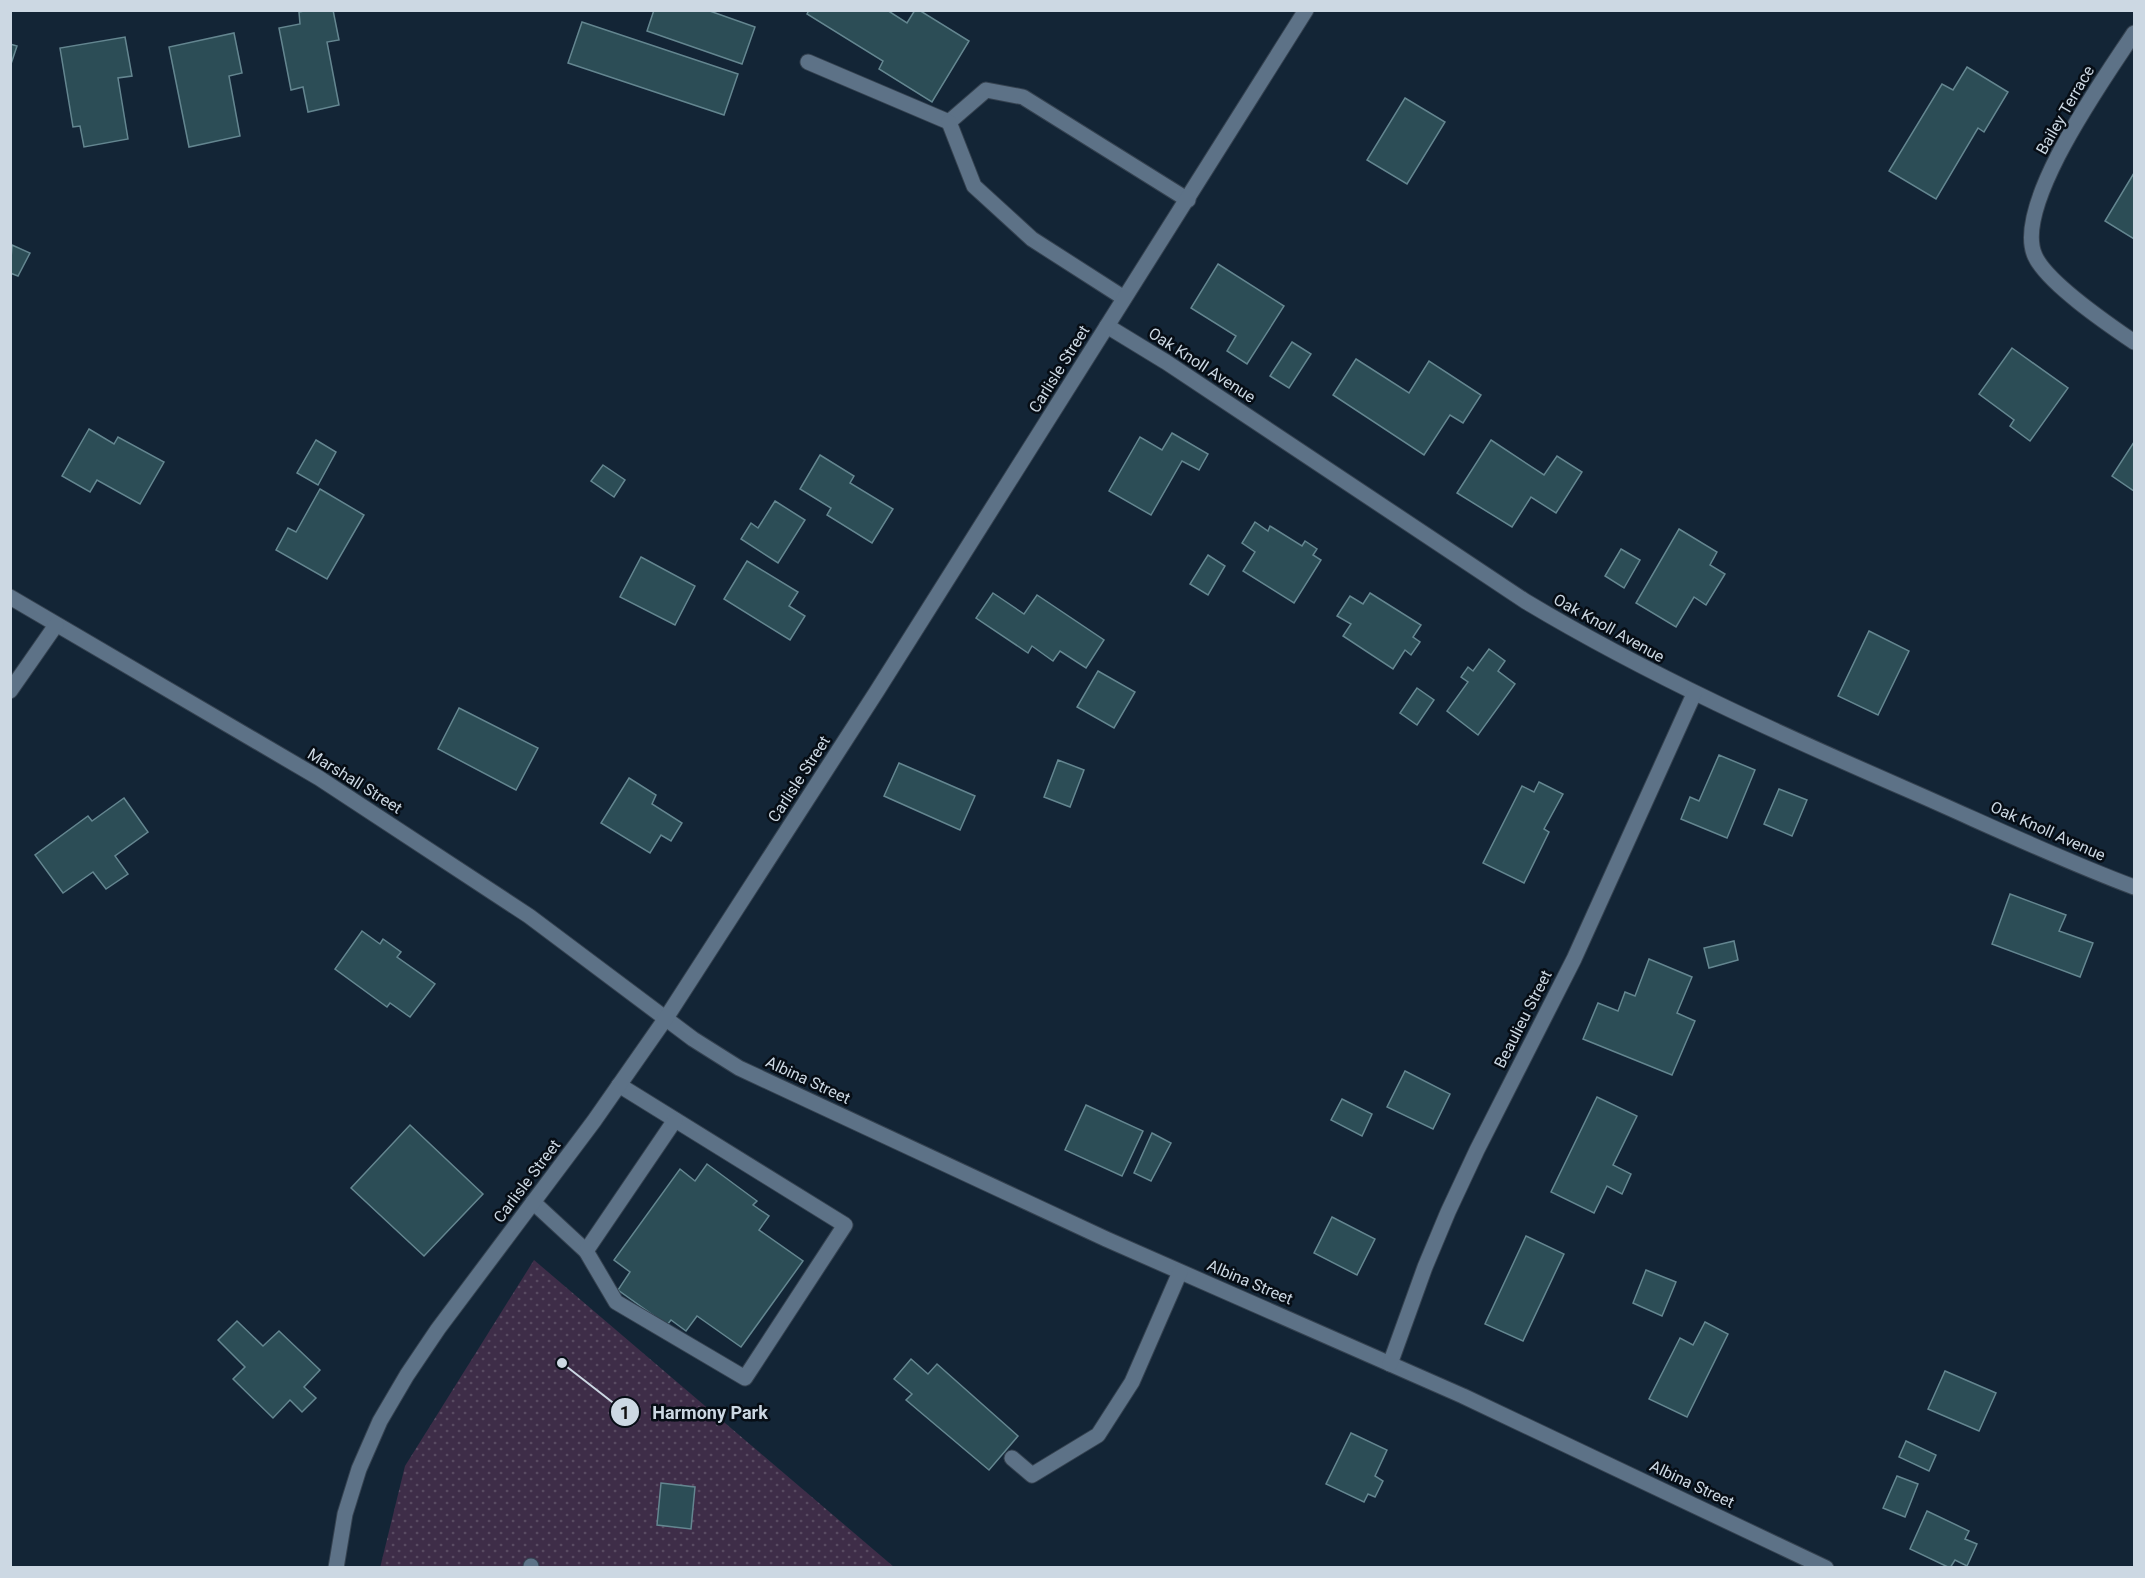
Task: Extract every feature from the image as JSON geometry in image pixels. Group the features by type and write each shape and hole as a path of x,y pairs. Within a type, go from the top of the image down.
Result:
{"street":[{"name":"Carlisle Street","path":"336,1568 348,1505 359,1469 380,1421 438,1329 534,1202 666,1018 877,691 1306,10"},
{"name":"Bailey Terrace","path":"2134,33 2055,159 2034,217 2030,242 2035,258 2061,288 2134,342"},
{"path":"808,62 949,122 974,186 1032,239 1124,298"},
{"path":"949,122 986,90 1023,97 1188,200"},
{"name":"Oak Knoll Avenue","path":"1107,326 1166,362 1525,602 1694,694 2134,887"},
{"name":"Marshall Street","path":"10,597 189,700 337,790 529,916 666,1018"},
{"path":"10,691 56,625"},
{"name":"Beaulieu Street","path":"1390,1364 1425,1267 1448,1212 1599,906 1694,694"},
{"name":"Albina Street","path":"666,1018 715,1054 739,1068 1031,1205 1390,1364 1826,1568"},
{"path":"534,1202 586,1251 616,1302 745,1378 845,1225 619,1085"},
{"path":"586,1251 675,1120"},
{"path":"1012,1458 1032,1475 1098,1435 1132,1382 1180,1272"}],"shaded area":[{"path":"534,1260 894,1567 380,1568 405,1466"}],"building":[{"path":"333,10 339,40 327,42 339,105 308,112 303,87 291,90 279,28 300,24 299,12"},
{"path":"654,10 707,10 755,27 742,64 647,31"},
{"path":"809,10 887,10 907,23 915,10 919,10 969,41 932,102 879,69 883,61 807,14"},
{"path":"582,22 738,74 724,115 568,63"},
{"path":"234,33 242,73 229,76 240,136 189,147 169,47"},
{"path":"125,37 132,76 118,78 128,139 84,147 80,126 73,127 60,48"},
{"path":"10,44 17,46 10,67"},
{"path":"1967,67 2008,92 1984,132 1978,128 1936,199 1889,171 1942,84 1953,90"},
{"path":"1405,98 1445,122 1407,184 1367,160"},
{"path":"2134,173 2134,239 2105,221"},
{"path":"12,245 30,253 18,276 10,273"},
{"path":"1218,264 1284,306 1247,364 1227,351 1236,336 1191,308"},
{"path":"1292,342 1311,354 1289,388 1270,376"},
{"path":"2012,348 2068,388 2030,441 2010,426 2014,420 1979,394"},
{"path":"1356,359 1409,393 1429,361 1481,395 1463,423 1450,415 1424,455 1333,395"},
{"path":"89,429 114,444 118,437 164,462 140,504 97,480 90,492 62,476"},
{"path":"1172,433 1208,454 1199,470 1182,461 1151,515 1109,491 1140,437 1162,450"},
{"path":"316,440 336,452 318,485 297,473"},
{"path":"1491,440 1544,475 1557,456 1582,472 1556,513 1531,497 1512,527 1457,493"},
{"path":"2134,442 2134,491 2112,476"},
{"path":"820,455 854,476 850,483 893,509 872,543 827,515 831,508 800,489"},
{"path":"603,465 625,480 614,497 591,481"},
{"path":"320,489 364,515 327,579 276,550 288,528 296,532"},
{"path":"775,501 805,520 778,563 741,539 751,523 758,528"},
{"path":"1255,522 1268,531 1270,526 1302,546 1305,541 1317,549 1313,555 1321,560 1294,603 1243,571 1255,552 1242,543"},
{"path":"1679,529 1717,552 1710,565 1725,574 1706,605 1694,597 1676,627 1636,603"},
{"path":"1621,549 1640,560 1624,588 1605,576"},
{"path":"1208,555 1225,566 1208,595 1190,584"},
{"path":"641,557 695,586 675,625 620,597"},
{"path":"747,561 798,592 789,606 805,616 790,640 724,599"},
{"path":"993,593 1024,614 1037,595 1104,640 1086,668 1060,651 1053,661 1032,646 1028,653 976,618"},
{"path":"1370,593 1421,625 1413,637 1420,642 1411,655 1405,650 1393,669 1343,636 1351,624 1337,616 1350,596 1363,604"},
{"path":"1869,631 1909,651 1878,715 1838,696"},
{"path":"1489,649 1505,661 1498,671 1515,684 1478,735 1447,711 1468,682 1461,677 1468,667 1473,671"},
{"path":"1098,671 1135,692 1114,728 1077,707"},
{"path":"1417,688 1434,700 1417,725 1400,713"},
{"path":"459,708 538,748 516,790 438,749"},
{"path":"1719,755 1755,770 1727,838 1681,819 1690,797 1699,801"},
{"path":"1058,760 1084,770 1070,807 1044,797"},
{"path":"899,763 975,796 960,830 884,796"},
{"path":"629,778 656,795 652,804 682,823 671,841 661,835 650,853 601,823"},
{"path":"1539,782 1563,794 1544,829 1549,832 1524,883 1483,863 1522,786 1534,792"},
{"path":"1779,789 1807,800 1792,836 1764,824"},
{"path":"124,798 148,832 115,856 128,874 106,889 93,872 63,893 35,855 88,816 92,821"},
{"path":"2010,894 2066,915 2059,931 2093,943 2080,977 1992,944"},
{"path":"362,931 380,944 383,939 401,952 397,957 435,984 410,1017 390,1003 387,1007 335,969"},
{"path":"1734,941 1738,960 1709,968 1704,948"},
{"path":"1649,959 1692,977 1677,1013 1695,1021 1672,1075 1583,1039 1598,1003 1618,1011 1625,992 1635,996"},
{"path":"1405,1071 1450,1094 1433,1129 1387,1107"},
{"path":"1597,1097 1637,1116 1613,1165 1631,1174 1622,1194 1607,1186 1594,1213 1551,1192"},
{"path":"1342,1099 1372,1114 1362,1136 1331,1120"},
{"path":"1086,1105 1143,1131 1122,1176 1065,1150"},
{"path":"410,1125 483,1194 424,1256 351,1188"},
{"path":"1152,1133 1171,1143 1151,1181 1134,1173"},
{"path":"707,1164 757,1201 753,1205 769,1216 759,1230 803,1261 741,1347 697,1316 686,1331 671,1320 667,1325 618,1290 630,1272 614,1260 680,1169 695,1181"},
{"path":"1332,1217 1375,1239 1357,1275 1314,1253"},
{"path":"1526,1236 1564,1254 1523,1341 1485,1324"},
{"path":"1646,1270 1676,1282 1662,1316 1633,1303"},
{"path":"237,1321 263,1346 279,1331 320,1370 304,1387 316,1398 302,1412 290,1400 273,1418 233,1379 245,1367 218,1340"},
{"path":"1705,1322 1728,1334 1687,1417 1649,1399 1680,1338 1693,1345"},
{"path":"911,1359 928,1374 937,1364 1018,1436 989,1470 906,1400 912,1394 894,1379"},
{"path":"1945,1371 1996,1393 1979,1431 1928,1409"},
{"path":"1351,1433 1387,1450 1375,1476 1383,1481 1375,1497 1368,1494 1364,1502 1326,1484"},
{"path":"1906,1441 1936,1455 1929,1471 1899,1457"},
{"path":"1897,1476 1918,1484 1905,1517 1883,1508"},
{"path":"661,1483 695,1487 691,1529 657,1525"},
{"path":"1927,1511 1969,1531 1965,1539 1977,1544 1967,1566 1955,1560 1950,1568 1910,1549"}],"place":[{"name":"Harmony Park","path":"562,1363"}]}
